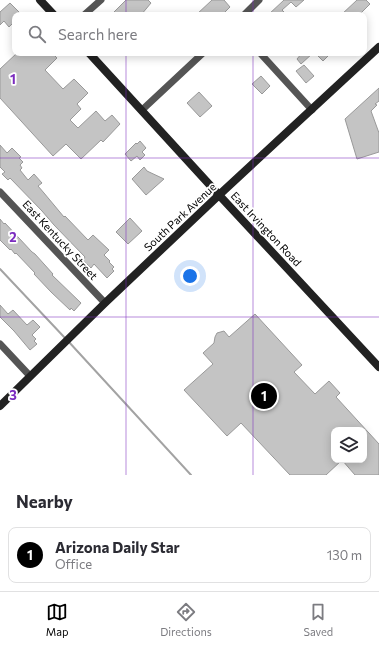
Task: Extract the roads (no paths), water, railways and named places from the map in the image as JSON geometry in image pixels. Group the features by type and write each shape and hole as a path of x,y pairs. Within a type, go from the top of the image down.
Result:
{"main road":[{"path":"40,0 51,12"},
{"name":"South Park Avenue","path":"0,406 70,336 219,195 379,48"},
{"name":"East Irvington Road","path":"92,56 379,367"}],"street":[{"path":"87,12 100,0"},
{"path":"247,12 259,0"},
{"path":"142,110 200,56"},
{"path":"263,56 312,110"},
{"name":"East Kentucky Street","path":"0,192 105,303"},
{"path":"0,344 30,376"}],"waterway":[{"path":"0,269 65,338"},
{"path":"68,341 191,475"}],"place":[{"name":"Arizona Daily Star","path":"264,396"}]}
